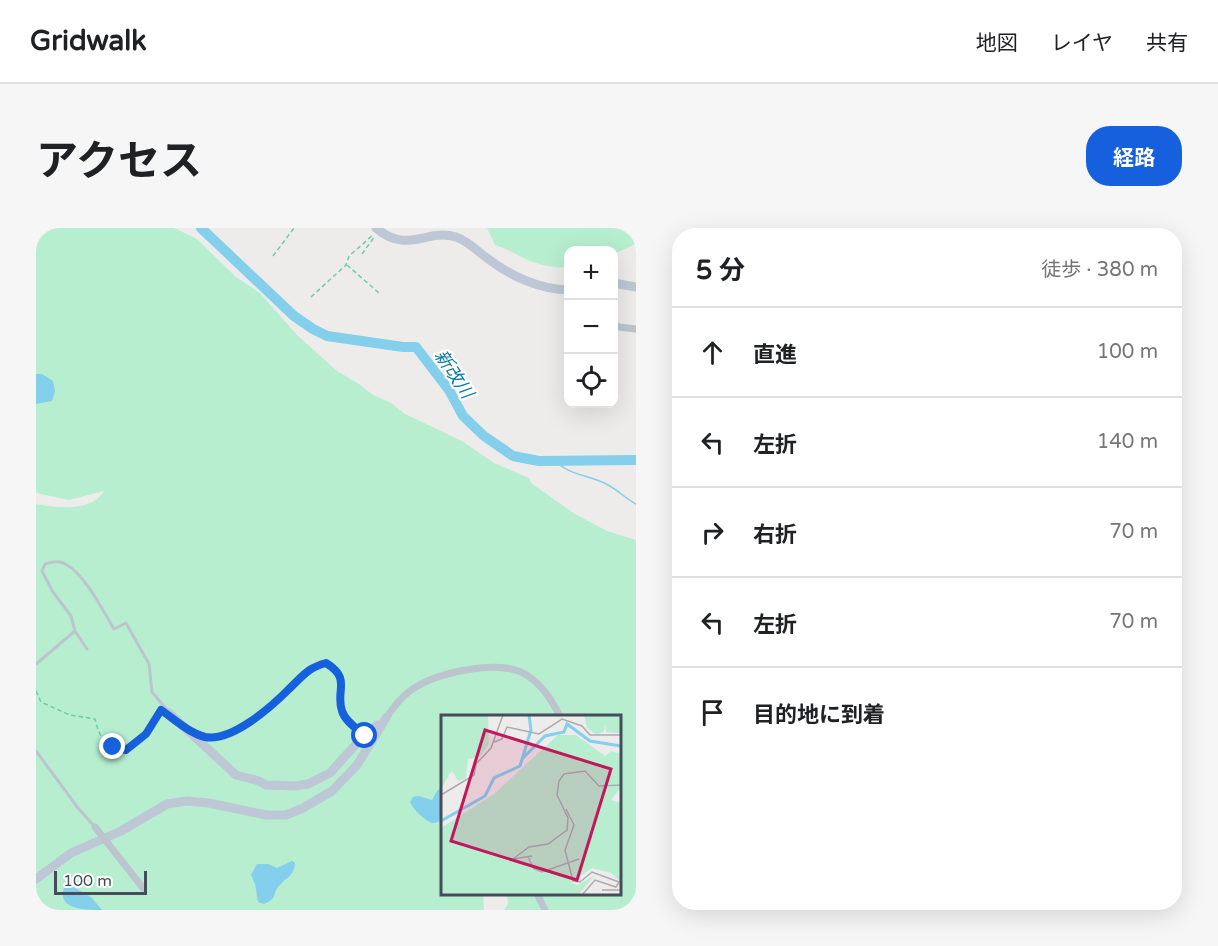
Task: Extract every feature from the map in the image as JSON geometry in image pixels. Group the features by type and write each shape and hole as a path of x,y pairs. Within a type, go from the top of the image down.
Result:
{"street":[{"path":"376,232 398,240 409,241 446,234 457,237 500,267 525,280 543,287 564,290"},
{"path":"618,285 636,287"},
{"path":"618,326 636,328"},
{"path":"165,712 236,775 266,785 295,786 308,784 330,773 409,692 426,681 472,669 498,668 520,672 540,685 559,715"},
{"path":"36,879 71,853 122,831 167,804 187,801 209,802 266,815 286,814 303,808 332,791 357,765 386,718"},
{"path":"95,827 143,888"},
{"path":"538,895 545,910"}],"lane":[{"path":"87,649 75,631 71,616 53,592 42,572 45,564 54,561 67,564 86,583 114,629 126,623 149,663 152,692 165,712"},
{"path":"36,664 75,631"},
{"path":"36,751 95,827"}],"path":[{"path":"273,256 294,228"},
{"path":"376,232 389,237"},
{"path":"362,254 376,232"},
{"path":"311,297 346,265 349,256 376,232"},
{"path":"346,265 379,293"},
{"path":"205,737 221,736 249,722 285,694 312,667 326,663 336,669 342,680 341,710 348,722 365,736"},
{"path":"36,691 41,702 70,715 95,719 99,735 113,747 126,750 146,734 165,712"},
{"path":"617,910 624,910"}],"green space":[{"path":"36,228 174,228 197,239 236,277 260,293 297,335 337,371 373,395 391,403 405,414 462,441 494,463 529,478 531,483 575,514 607,531 636,540 636,910 504,910 508,904 507,895 621,895 621,715 441,715 441,895 483,895 484,910 36,910 36,504 73,507 91,502 104,491 69,500 36,493"},
{"path":"487,228 636,228 636,244 618,252 618,246 564,246 564,268 535,263 495,245"}],"water":[{"path":"36,374 42,374 53,381 55,391 52,401 36,404"},
{"path":"441,788 441,820 433,823 413,808 410,802 413,797 418,796 432,800"},
{"path":"292,861 295,863 293,871 279,886 273,898 264,904 258,902 251,875 257,864 268,864 277,868"},
{"path":"68,884 91,897 102,910 80,909 68,904 63,893 65,885"}],"waterway":[{"name":"新改川","path":"201,228 294,316 313,329 327,336 416,347 449,390 463,416 484,436 513,456 539,461 636,460"},
{"path":"556,461 567,470 608,485 636,504"}],"route":[{"path":"113,747 126,750 146,734 161,710 205,737 221,736 249,722 285,694 312,667 326,663 336,669 342,680 341,710 348,722 365,736"}]}
